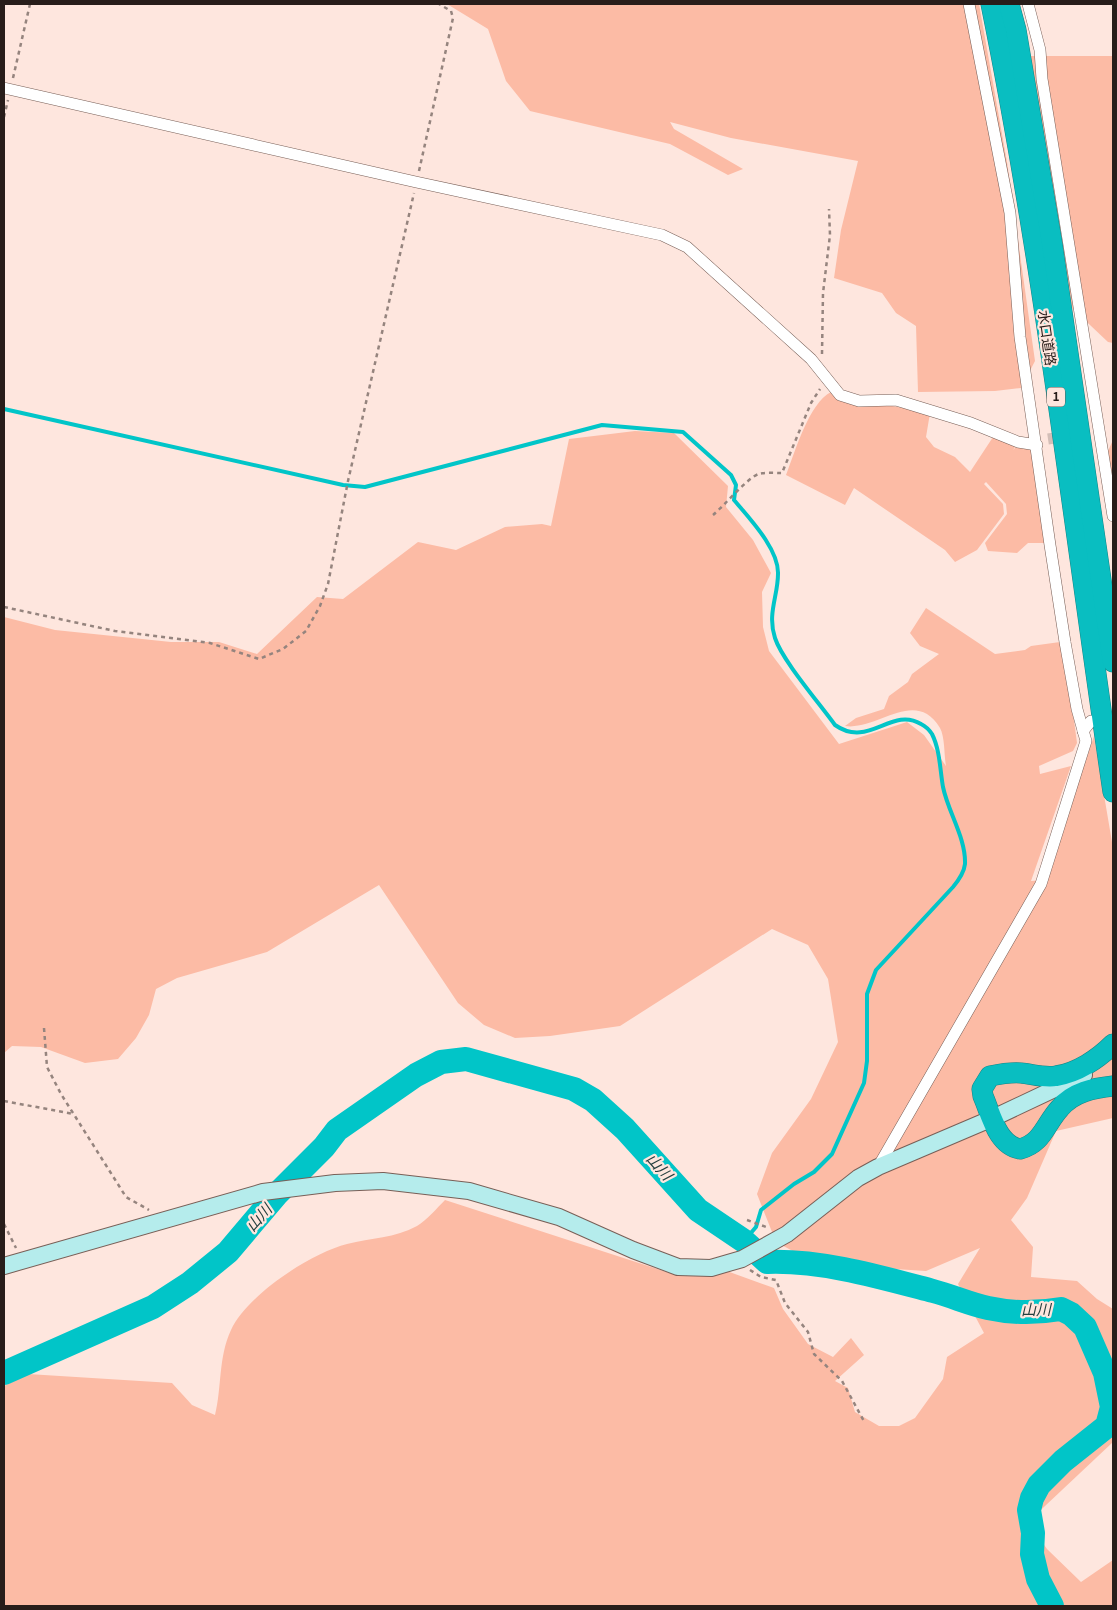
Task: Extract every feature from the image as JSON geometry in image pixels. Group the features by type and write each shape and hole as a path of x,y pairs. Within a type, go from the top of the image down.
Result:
{"highway":[{"name":"水口道路","path":"991,4 1008,88 1036,259 1113,792"},
{"name":"水口道路","path":"1009,4 1016,30 1052,243 1113,662"},
{"path":"1113,1044 1095,1060 1056,1076 1006,1073 990,1076 982,1088 983,1096 1005,1143 1020,1149 1037,1141 1060,1107 1070,1099 1089,1090 1113,1086"}],"street":[{"path":"878,1167 1041,884 1086,742 1064,642 1040,442 1020,337 1010,213 969,4"},
{"path":"1028,4 1040,50 1093,432 1113,516"},
{"path":"7,88 671,239 687,247 811,359 840,395 859,401 896,400 971,423 1018,442 1040,442"},
{"path":"1083,731 1091,721"},
{"path":"4,1266 263,1192 314,1185 383,1181 469,1191 558,1217 633,1250 678,1267 711,1268 740,1259 766,1247 820,1210 858,1178 878,1167 993,1118 1083,1076 1113,1056"}],"path":[{"path":"4,117 7,88 30,4"},
{"path":"4,607 115,631 210,643 259,659 282,649 306,631 320,606 329,577 348,481 383,336 453,18 451,11 439,4"},
{"path":"712,516 749,479 758,474 782,473 824,375 822,357 823,293 830,235 829,209"},
{"path":"44,1028 47,1067 60,1094 126,1197 168,1220"},
{"path":"4,1102 74,1114"},
{"path":"747,1220 767,1227"},
{"path":"4,1224 23,1260"},
{"path":"740,1259 746,1268 761,1277 776,1280 785,1303 808,1332 814,1354 842,1381 865,1423"}],"shaded area":[{"path":"447,4 979,4 1007,162 1035,361 1021,388 995,391 918,392 916,326 896,313 882,293 834,278 841,230 858,161 731,138 670,122 674,129 743,169 728,175 670,144 530,111 506,81 488,29"},
{"path":"1028,56 1113,56 1113,343 1108,342 1072,308 1030,84"},
{"path":"831,392 855,403 892,406 930,413 926,437 934,447 955,457 970,472 995,434 1017,444 1013,450 1019,444 1031,447 1047,543 1028,543 1017,553 988,551 985,543 1007,514 1006,504 986,482 984,484 1003,504 1004,514 977,550 955,562 945,550 854,488 845,505 786,475 809,417 823,398"},
{"path":"635,431 674,433 728,486 726,507 753,540 771,573 762,592 763,627 769,651 839,744 907,722 924,735 946,766 942,732 930,716 919,711 908,711 858,726 845,726 856,718 884,709 889,696 908,682 912,674 939,654 920,646 910,633 926,608 995,654 1025,650 1031,646 1060,642 1065,653 1077,743 1073,751 1039,766 1040,774 1071,766 1031,881 1045,880 1094,736 1113,848 1113,1118 1056,1131 1027,1198 1011,1220 1033,1247 1031,1277 1077,1281 1097,1299 1113,1309 1113,1442 1028,1522 1047,1549 1081,1582 1113,1560 1113,1606 4,1606 4,1386 28,1374 172,1383 192,1405 215,1415 222,1362 227,1341 239,1317 251,1303 282,1277 316,1256 347,1244 409,1230 424,1221 445,1200 679,1276 724,1270 774,1288 783,1309 808,1344 833,1357 851,1338 864,1355 835,1381 848,1388 855,1412 879,1426 899,1426 915,1418 943,1379 947,1357 984,1333 958,1284 980,1248 926,1271 817,1264 776,1242 757,1194 772,1153 811,1099 838,1042 828,979 808,945 772,929 620,1026 550,1036 515,1038 484,1025 458,1003 379,885 267,952 177,978 156,989 149,1015 136,1038 118,1059 85,1063 41,1047 12,1046 4,1053 4,617 55,630 171,642 219,642 257,654 317,597 343,599 418,542 456,550 505,527 542,524 551,526 569,439"},
{"path":"1113,440 1113,483 1108,451"}],"waterway":[{"path":"4,409 343,485 365,487 602,425 683,432 731,475 736,485 734,500 762,534 774,554 777,564 778,582 772,621 775,638 785,658 835,725 847,731 859,732 900,720 910,720 923,725 930,731 937,747 945,796 965,854 962,874 953,887 876,970 867,994 867,1061 864,1083 832,1154 814,1172 794,1184 761,1210 756,1227 744,1241"},
{"name":"山川","path":"4,1373 153,1307 190,1283 228,1252 277,1194 324,1147 337,1130 416,1075 441,1062 466,1059 574,1089 593,1100 625,1129 698,1210 744,1241 767,1262 788,1262 851,1270 997,1310 1024,1312 1061,1309 1071,1314 1085,1327 1105,1373 1112,1407 1107,1426 1063,1461 1039,1485 1032,1498 1029,1510 1033,1533 1032,1554 1038,1579 1052,1606"}],"tunnel":[{"path":"1048,439 1068,436"}]}
